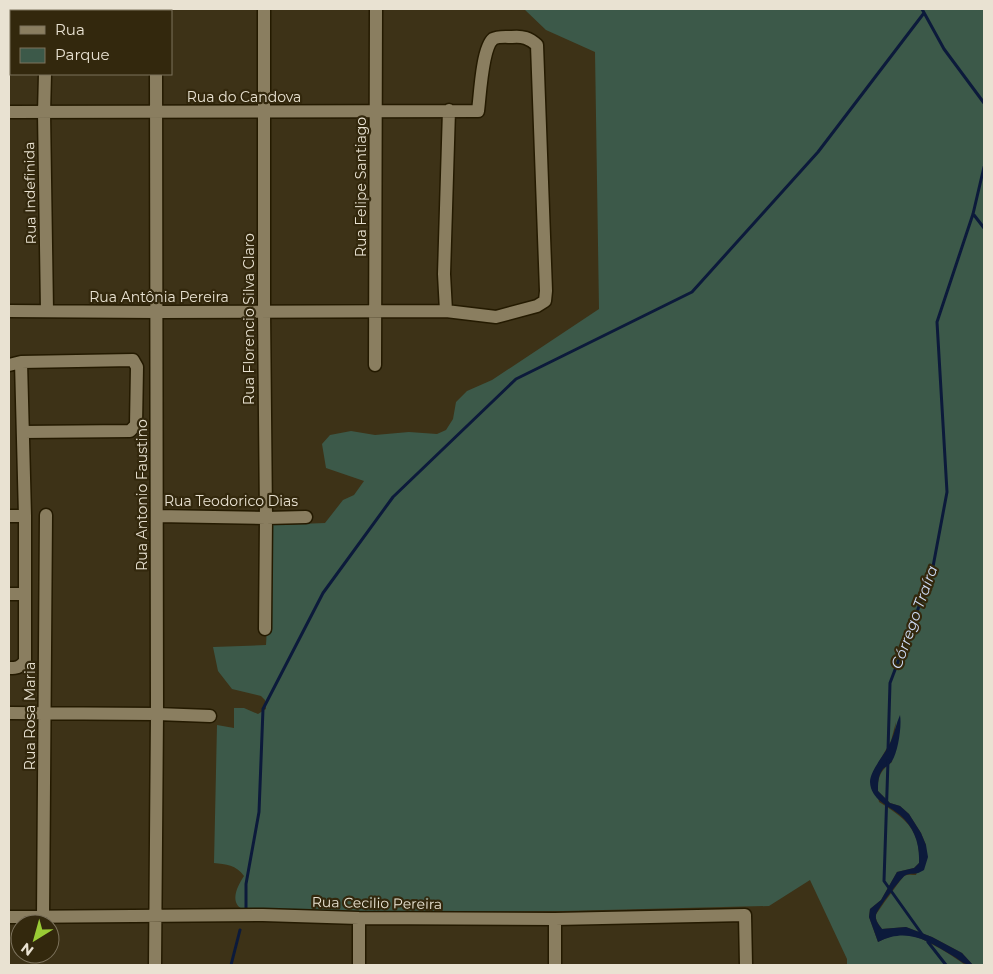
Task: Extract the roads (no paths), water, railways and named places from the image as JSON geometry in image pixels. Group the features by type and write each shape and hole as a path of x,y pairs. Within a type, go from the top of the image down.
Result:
{"street":[{"name":"Rua Florencio Silva Claro","path":"264,9 266,518 264,629"},
{"name":"Rua Felipe Santiago","path":"375,365 376,9"},
{"name":"Rua Antônia Pereira","path":"9,311 446,311 496,316 538,306 545,301 546,291 537,45 530,39 521,36 495,38 490,42 485,54 478,111"},
{"name":"Rua Indefinida","path":"45,75 47,311"},
{"name":"Rua Antonio Faustino","path":"155,965 157,714 156,75"},
{"path":"446,311 444,274 449,110"},
{"name":"Rua do Candova","path":"9,112 478,111"},
{"path":"9,668 21,666 25,661 25,516 22,432 15,363 133,360 137,366 136,425 134,430 22,432"},
{"name":"Rua Rosa Maria","path":"43,914 46,514"},
{"path":"9,516 25,516"},
{"name":"Rua Teodorico Dias","path":"157,516 306,517"},
{"path":"9,594 24,594"},
{"path":"9,713 45,712 210,716"},
{"name":"Rua Cecilio Pereira","path":"60,918 263,915 359,918 555,919 746,916 746,965"},
{"path":"359,918 359,965"},
{"path":"555,919 555,965"}],"water":[{"path":"900,715 900,732 896,752 891,762 880,774 878,791 890,803 900,806 909,814 921,833 928,857 924,870 906,875 900,881 880,907 876,919 882,929 906,927 932,937 962,953 973,965 965,963 917,937 898,936 878,942 869,917 870,909 881,900 897,872 914,868 919,863 917,843 909,825 900,815 877,798 873,793 870,782 873,772 891,741"}],"waterway":[{"name":"Córrego Traíra","path":"922,9 944,49 984,103"},
{"path":"246,910 246,884 259,812 263,709 323,593 393,497 516,379 692,292 818,152 924,13"},
{"name":"Córrego Traíra","path":"888,750 890,683 932,572 947,492 937,322 973,214 984,167"},
{"path":"974,215 984,228"},
{"name":"Córrego Traíra","path":"888,761 884,881 924,937"},
{"path":"231,965 240,930"},
{"name":"Córrego Traíra","path":"928,942 946,965"}]}
